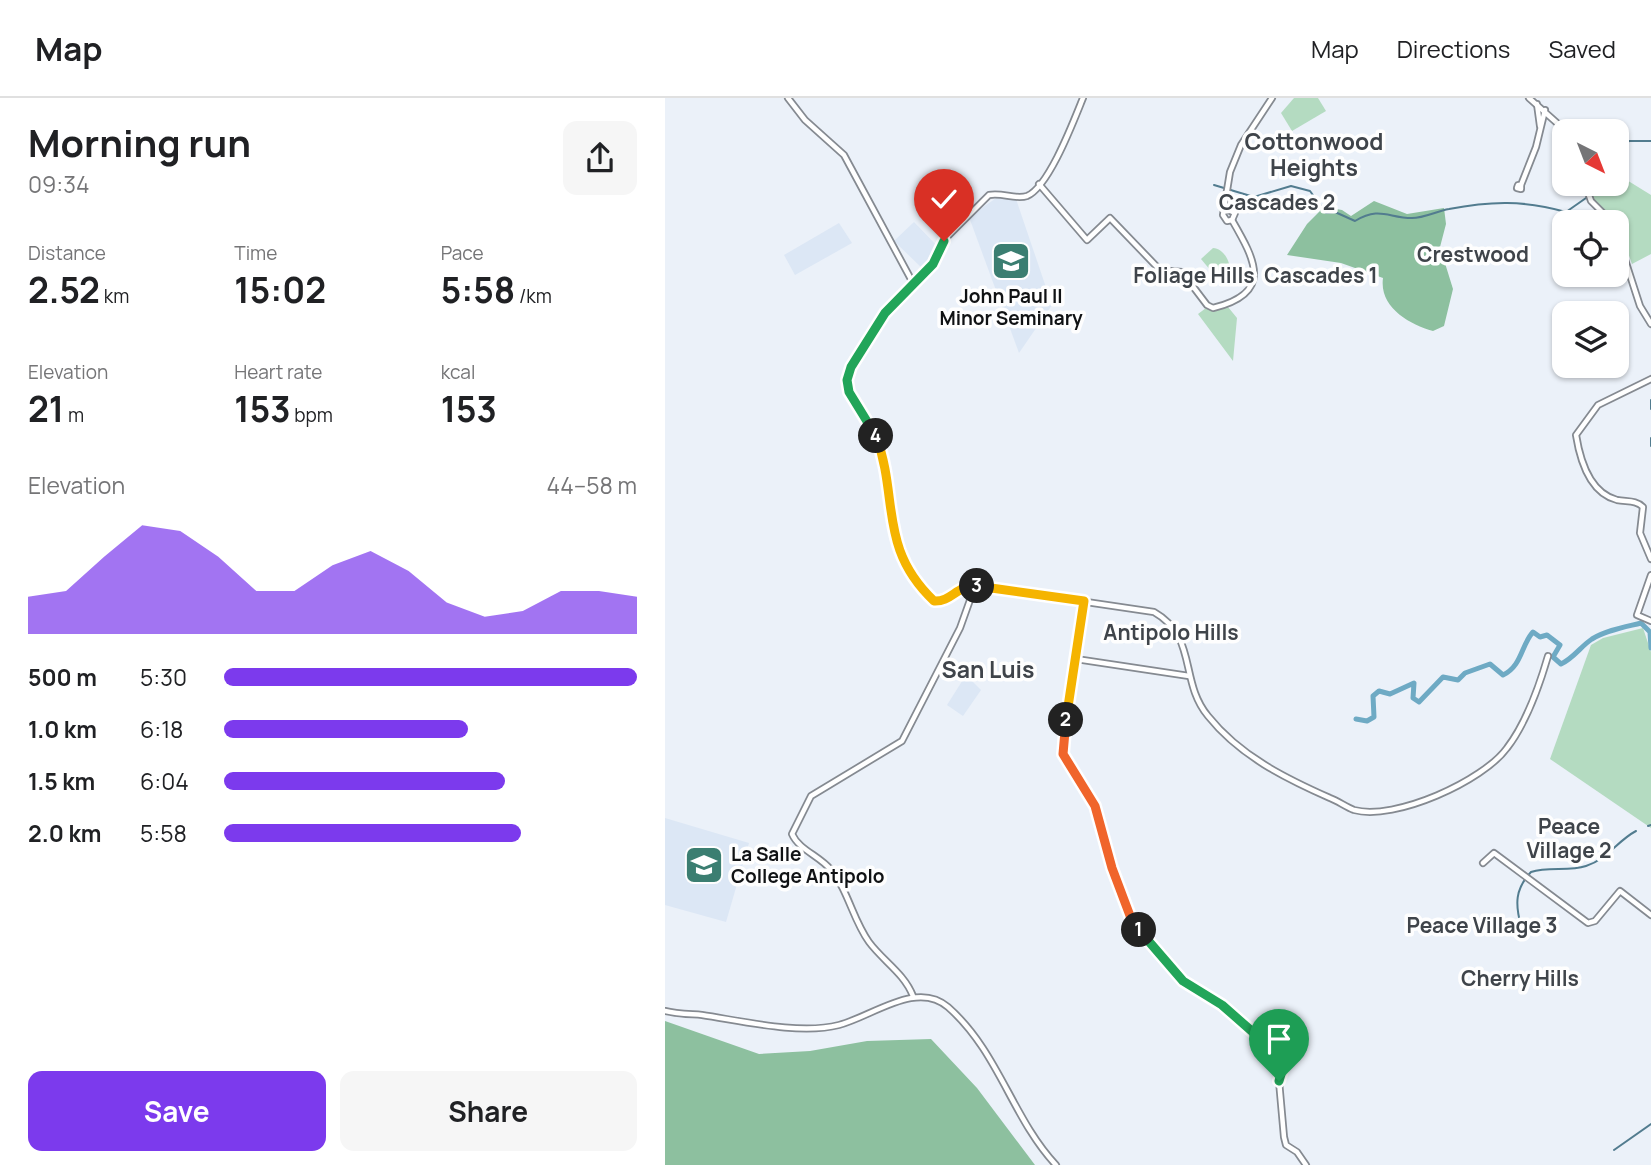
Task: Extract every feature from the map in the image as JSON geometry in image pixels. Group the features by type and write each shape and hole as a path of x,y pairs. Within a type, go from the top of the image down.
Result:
{"street":[{"path":"788,98 805,120 843,155 913,283"},
{"path":"1083,98 1067,141 1039,184 1023,197 994,194 983,199 946,238 929,270 913,283 876,326 847,380 849,392 879,445 895,544 905,564 934,601 945,600 962,587 978,586 1154,612 1167,620 1179,633 1189,676 1207,715 1247,753 1289,781 1354,810 1401,807 1441,794 1473,778 1496,760 1508,748 1525,716 1548,656"},
{"path":"1039,184 1087,240 1110,218 1160,270 1182,272 1207,305 1213,308 1236,301 1250,288 1255,278 1252,256 1232,220 1223,218 1226,209 1226,185 1241,145 1272,98"},
{"path":"1529,98 1554,119"},
{"path":"1537,104 1540,127"},
{"path":"1521,185 1536,147 1545,110"},
{"path":"1589,196 1601,210"},
{"path":"1226,209 1235,213 1232,220"},
{"path":"1629,272 1640,306 1651,324"},
{"path":"1651,379 1623,389 1598,405 1588,415 1576,435 1597,491 1608,497 1637,502 1643,507 1640,533 1651,559"},
{"path":"1649,620 1637,615 1651,575"},
{"path":"913,996 906,981 866,938 833,871 818,856 797,843 792,834 811,796 902,741 960,628 971,598 968,591 962,587"},
{"path":"1084,601 1063,754 1095,806 1112,868 1132,921 1183,981 1222,1005 1263,1041 1288,1051 1279,1081 1284,1137 1286,1144 1297,1152 1306,1165"},
{"path":"1076,659 1189,676"},
{"path":"1483,863 1494,853 1588,923 1595,921 1620,891 1651,915"},
{"path":"665,1011 758,1023 829,1027 913,996 943,1003 977,1039 997,1068 1039,1144 1056,1165"}],"shaded area":[{"name":"John Paul II Minor Seminary","path":"999,196 1016,199 1052,305 1019,353 969,217"},
{"path":"914,222 938,247 923,269 894,241"},
{"path":"839,223 852,243 795,275 784,255"},
{"path":"966,675 981,690 963,716 947,705"},
{"name":"La Salle College Antipolo","path":"665,818 749,843 726,922 665,905"}],"green space":[{"path":"1294,98 1318,98 1326,111 1292,131 1281,113"},
{"path":"1629,181 1651,195 1651,254 1632,264 1629,256 1629,210 1605,210 1591,197 1629,196"},
{"path":"1374,201 1407,214 1444,208 1446,224 1440,247 1453,289 1444,326 1433,331 1398,313 1386,298 1383,278 1341,263 1287,255 1307,224 1324,207 1342,210 1351,216"},
{"path":"1213,248 1223,253 1229,263 1230,271 1220,278 1216,277 1201,259"},
{"path":"1228,307 1237,318 1233,361 1198,314 1206,308 1217,310"},
{"path":"1643,628 1651,652 1651,828 1550,759 1591,645 1603,638"},
{"path":"665,1021 759,1054 810,1051 867,1041 931,1039 977,1088 1035,1165 665,1165"}],"waterway":[{"path":"1629,141 1651,141"},
{"path":"1214,185 1254,197 1291,186 1310,191 1326,213 1335,212 1355,221 1378,213 1417,218 1449,209 1493,203 1536,205 1566,212 1586,198"},
{"path":"1651,400 1651,409"},
{"path":"1651,438 1651,446"},
{"path":"1356,719 1367,721 1374,717 1373,696 1379,691 1390,694 1414,683 1413,698 1419,702 1443,677 1458,680 1465,673 1490,664 1503,675 1518,661 1533,632 1540,637 1547,635 1560,645 1553,657 1561,664 1598,636 1641,623 1650,632 1651,648"},
{"path":"1521,926 1518,911 1519,891 1531,872 1573,869 1594,863 1636,831"},
{"path":"1522,930 1523,936"},
{"path":"1614,1150 1651,1124"}],"place":[{"name":"John Paul II Minor Seminary","path":"1011,261"},
{"name":"La Salle College Antipolo","path":"704,865"}],"district":[{"name":"Cottonwood Heights","path":"1314,155"},
{"name":"Cascades 2","path":"1277,203"},
{"name":"Crestwood","path":"1473,255"},
{"name":"Foliage Hills","path":"1194,276"},
{"name":"Cascades 1","path":"1321,276"},
{"name":"Antipolo Hills","path":"1171,633"},
{"name":"San Luis","path":"988,670"},
{"name":"Peace Village 2","path":"1569,839"},
{"name":"Peace Village 3","path":"1482,926"},
{"name":"Cherry Hills","path":"1520,979"}],"route":[{"path":"944,241 929,270 900,295 885,313 851,367 847,380 849,392 875,433 883,458 895,544 905,564 934,601 945,600 959,588 978,586 1084,601 1063,754 1085,785 1095,806 1112,868 1129,907 1132,921 1183,981 1222,1005 1263,1041 1288,1051 1279,1081"}]}
